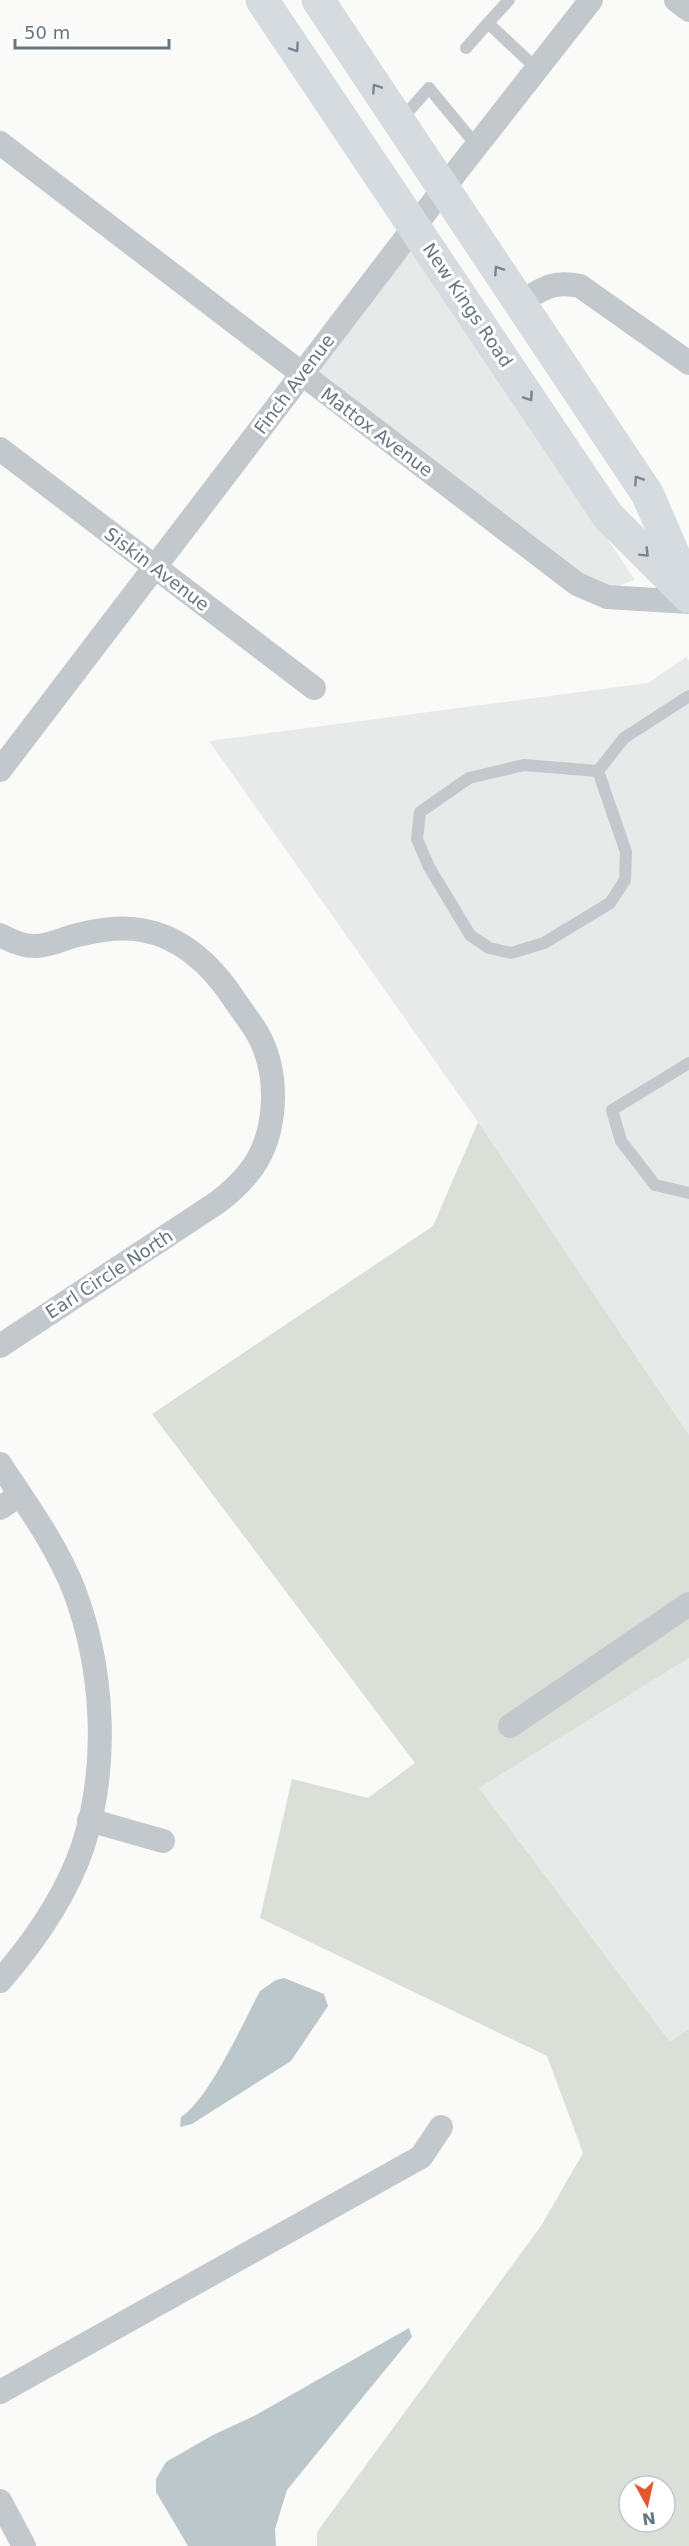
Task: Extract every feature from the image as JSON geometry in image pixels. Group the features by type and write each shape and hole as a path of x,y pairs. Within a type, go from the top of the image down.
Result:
{"highway":[{"name":"New Kings Road","path":"262,0 608,516 689,597"},
{"path":"318,0 648,495 689,590"}],"street":[{"name":"Finch Avenue","path":"2,764 156,568 301,374 591,0"},
{"path":"676,0 689,10"},
{"name":"Mattox Avenue","path":"0,143 577,584 607,597 689,602"},
{"path":"520,302 545,287 563,282 580,286 689,363"},
{"name":"Siskin Avenue","path":"0,449 314,688"},
{"name":"Earl Circle North","path":"0,935 19,944 36,946 86,932 110,929 142,930 174,940 203,960 225,986 261,1040 272,1073 272,1105 268,1136 254,1165 237,1187 218,1202 0,1346"},
{"path":"0,1464 10,1501 54,1547 74,1590 87,1636 99,1715 99,1752 95,1793 82,1846 64,1889 24,1954 0,1982"},
{"path":"510,1726 689,1604"},
{"path":"89,1820 164,1841"},
{"path":"0,2392 422,2157 441,2127"},
{"path":"0,2501 24,2546"}],"lane":[{"path":"466,48 509,0"},
{"path":"488,23 537,69"},
{"path":"399,122 429,88 477,146"},
{"path":"598,771 624,738 689,696"},
{"path":"524,765 598,771 626,852 625,880 610,903 544,943 511,953 489,948 470,935 429,867 417,839 420,812 469,778 524,765"},
{"path":"689,1063 612,1110 621,1141 655,1185 689,1194"}],"shaded area":[{"path":"413,249 635,580 609,589 574,572 314,373"},
{"path":"686,657 689,661 689,1435 478,1122 209,741 648,683"},
{"path":"478,1122 689,1435 689,1658 479,1788 670,2042 689,2029 689,2546 317,2546 317,2532 541,2226 583,2153 547,2056 260,1918 292,1779 368,1798 415,1763 152,1414 433,1226"},
{"path":"689,1658 689,2029 670,2043 479,1788"},
{"path":"284,1978 324,1994 328,2006 291,2061 192,2124 180,2127 181,2117 192,2108 214,2078 260,1991 276,1980"},
{"path":"409,2328 412,2337 287,2490 275,2529 276,2546 188,2546 156,2492 156,2479 166,2462 213,2435 254,2416"}]}
